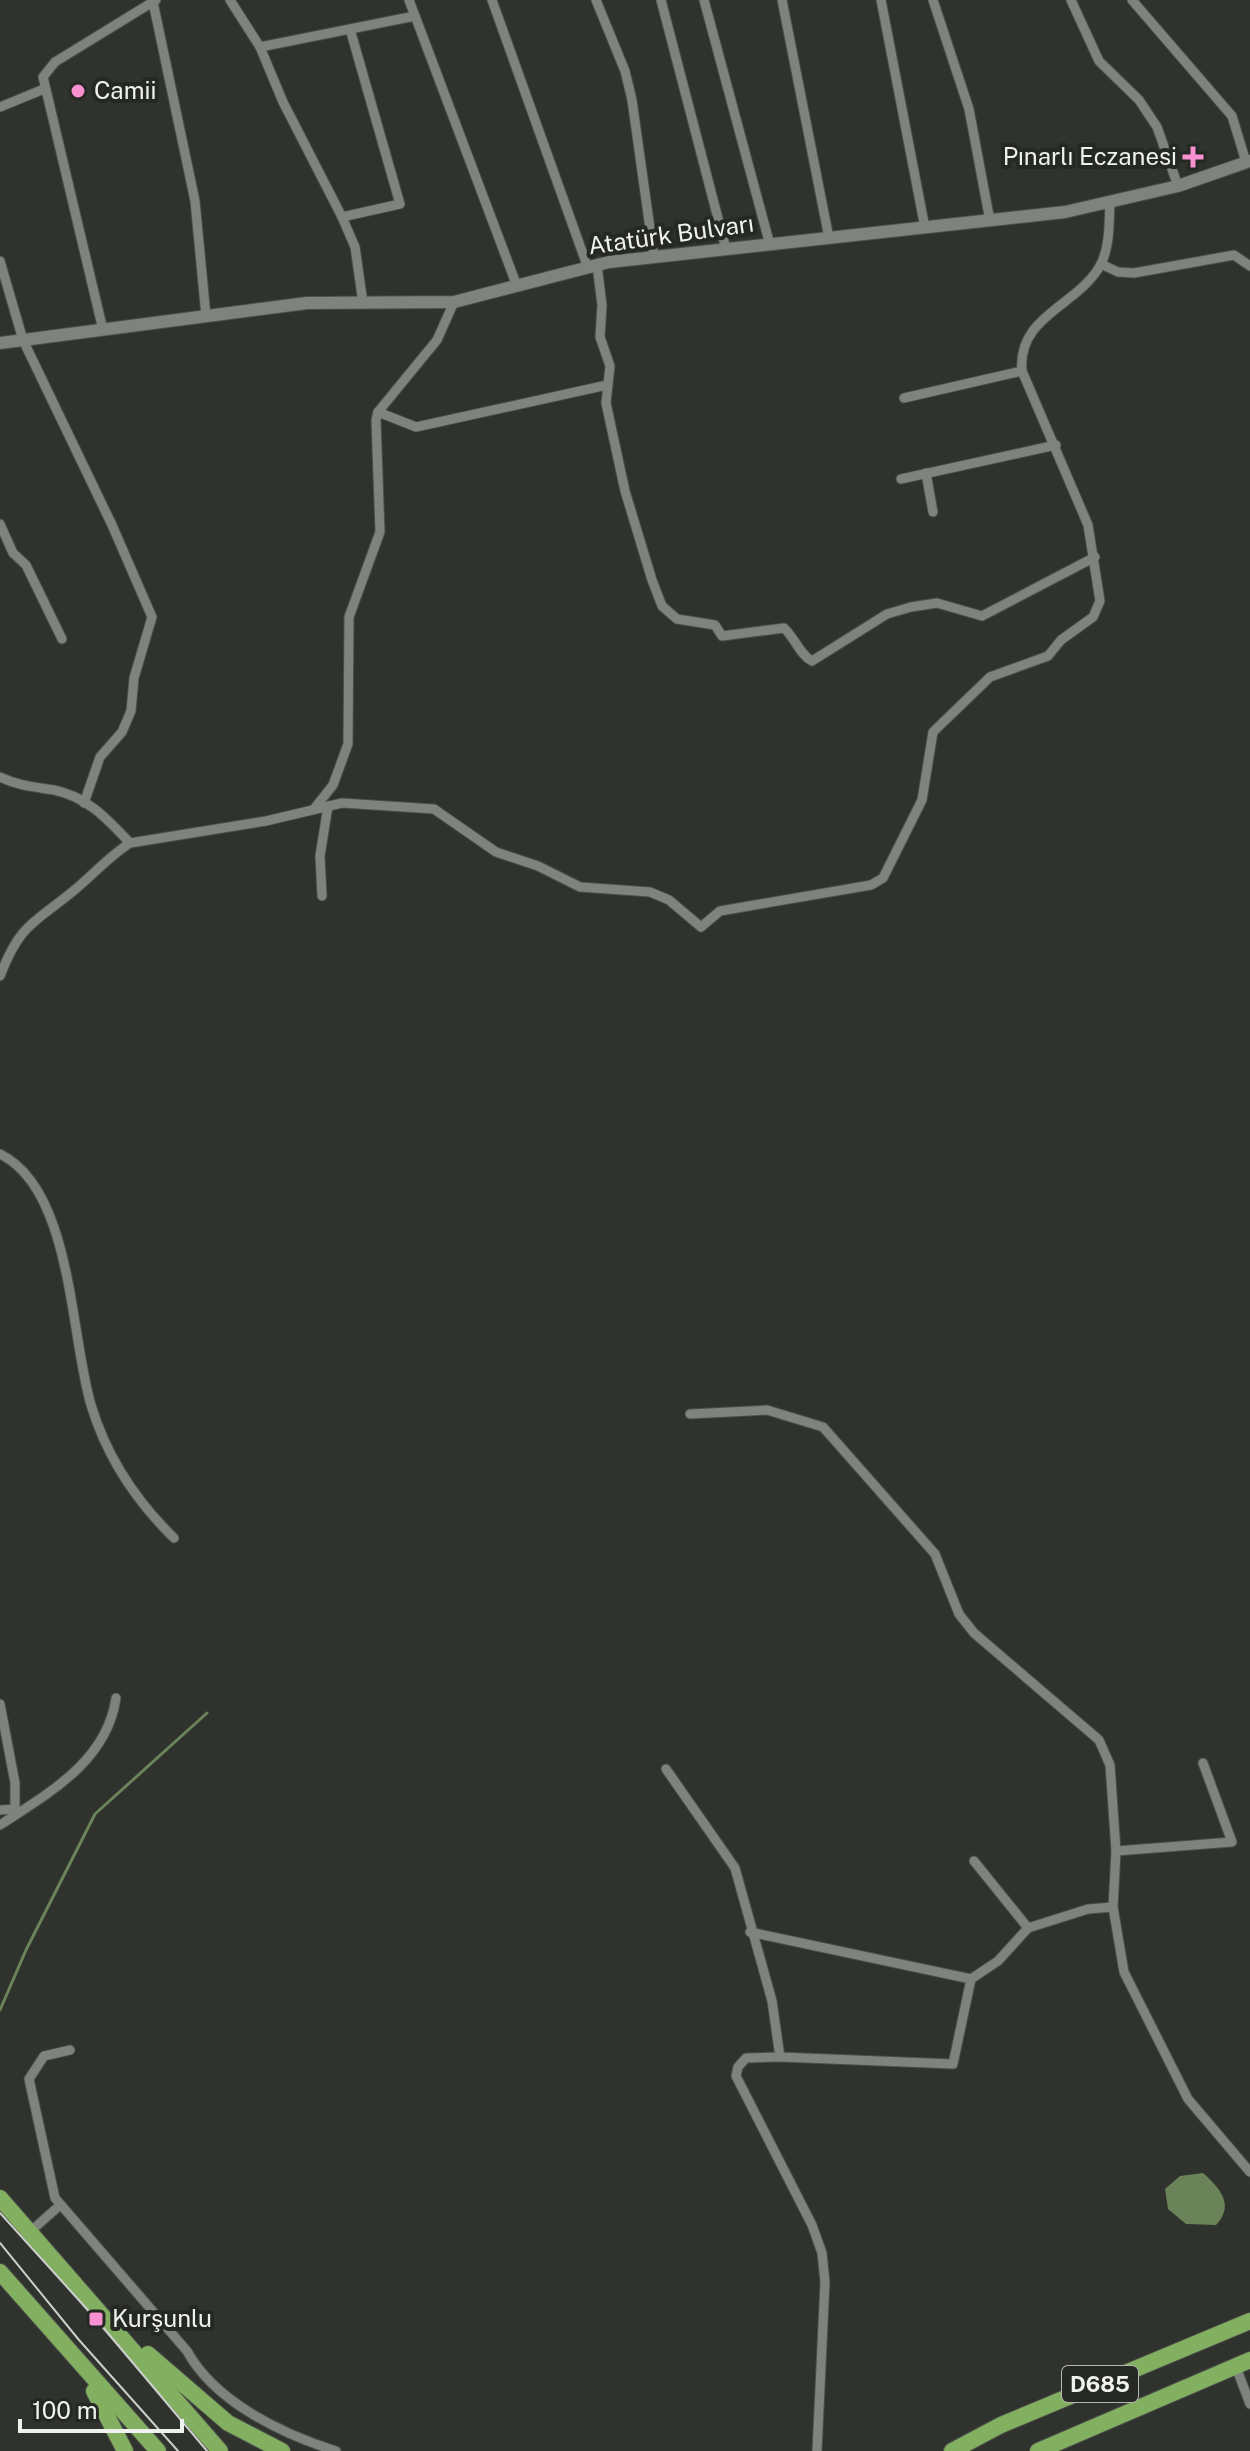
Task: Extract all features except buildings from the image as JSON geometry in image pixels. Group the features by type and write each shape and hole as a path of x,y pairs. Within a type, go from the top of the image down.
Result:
{"highway":[{"path":"0,2198 220,2451"},
{"path":"0,2272 158,2451"},
{"path":"100,2310 228,2423 282,2451"},
{"name":"D685","path":"952,2451 1001,2425 1250,2321"},
{"path":"61,2340 108,2412 125,2451"},
{"name":"D685","path":"1038,2451 1243,2364"}],"street":[{"path":"230,0 260,47 283,102 342,217 355,247 363,303"},
{"path":"409,0 457,135 517,286"},
{"path":"492,0 592,267 602,305 600,337 610,366 606,403 625,491 662,606 677,619 715,625 722,636 784,628 795,638 805,657 812,661 887,614 937,603 982,616 1095,557"},
{"path":"596,0 625,71 632,100 654,257"},
{"path":"661,0 726,249"},
{"path":"704,0 770,245"},
{"path":"782,0 829,238"},
{"path":"881,0 925,228"},
{"path":"933,0 969,109 990,221"},
{"path":"1071,0 1099,61 1139,100 1157,127 1178,186"},
{"path":"1132,0 1232,116 1248,161"},
{"path":"103,330 43,77 55,62 154,1 195,201 206,316"},
{"path":"260,47 415,16"},
{"path":"342,217 400,204 350,29"},
{"path":"0,107 44,89"},
{"name":"Atatürk Bulvarı","path":"0,343 307,303 454,302 592,267 654,257 1065,212 1178,186 1248,161"},
{"path":"0,976 19,933 130,843 342,803 434,809 496,852 538,866 580,887 650,892 669,900 701,927 720,911 871,885 883,878 922,800 933,732 990,677 1048,656 1061,640 1093,617 1100,601 1088,525 1022,371 1021,354 1042,318 1090,278 1101,264 1107,242 1110,202"},
{"path":"1101,264 1118,272 1134,273 1234,255 1250,266"},
{"path":"0,261 23,340 112,525 152,617 134,678 131,711 122,732 100,757 84,803"},
{"path":"314,809 333,785 348,744 349,617 380,532 378,412 437,340 454,302"},
{"path":"904,398 1022,371"},
{"path":"378,412 416,427 607,385"},
{"path":"901,479 1056,445"},
{"path":"926,473 933,512"},
{"path":"0,524 3,544 26,565 62,639"},
{"path":"0,777 30,789 54,790 99,810 130,843"},
{"path":"322,896 320,856 328,806"},
{"path":"0,1154 28,1172 48,1207 62,1253 91,1404 104,1441 126,1485 174,1538"},
{"path":"690,1414 767,1410 823,1427 935,1554 959,1614 974,1633 1099,1740 1110,1765 1116,1851 1113,1907 1124,1972 1188,2099 1250,2172"},
{"path":"0,1825 78,1769 97,1748 112,1721 116,1698"},
{"path":"0,1704 15,1783 16,1812"},
{"path":"1116,1851 1232,1842 1203,1763"},
{"path":"666,1769 735,1868 750,1932 772,2001 780,2057"},
{"path":"0,1810 16,1812"},
{"path":"974,1861 1028,1928"},
{"path":"817,2451 825,2282 822,2253 812,2225 736,2076 740,2063 746,2058 780,2057 953,2064 971,1979 998,1961 1028,1928 1088,1909 1113,1907"},
{"path":"750,1932 971,1979"},
{"path":"70,2050 44,2056 29,2079 59,2206 187,2351 201,2376 268,2422 336,2451"},
{"path":"31,2231 59,2206"},
{"path":"1243,2364 1250,2404"}],"shaded area":[{"path":"1203,2173 1223,2197 1222,2218 1216,2225 1186,2224 1168,2209 1165,2189 1180,2176"}],"waterway":[{"path":"0,2010 26,1950 95,1814 207,1713"}],"tram line":[{"path":"0,2213 96,2319 207,2451"},
{"path":"0,2243 79,2340 178,2451"}],"place":[{"name":"Camii","path":"78,91"},
{"name":"Pınarlı Eczanesi","path":"1193,157"},
{"name":"Kurşunlu","path":"96,2319"}]}
